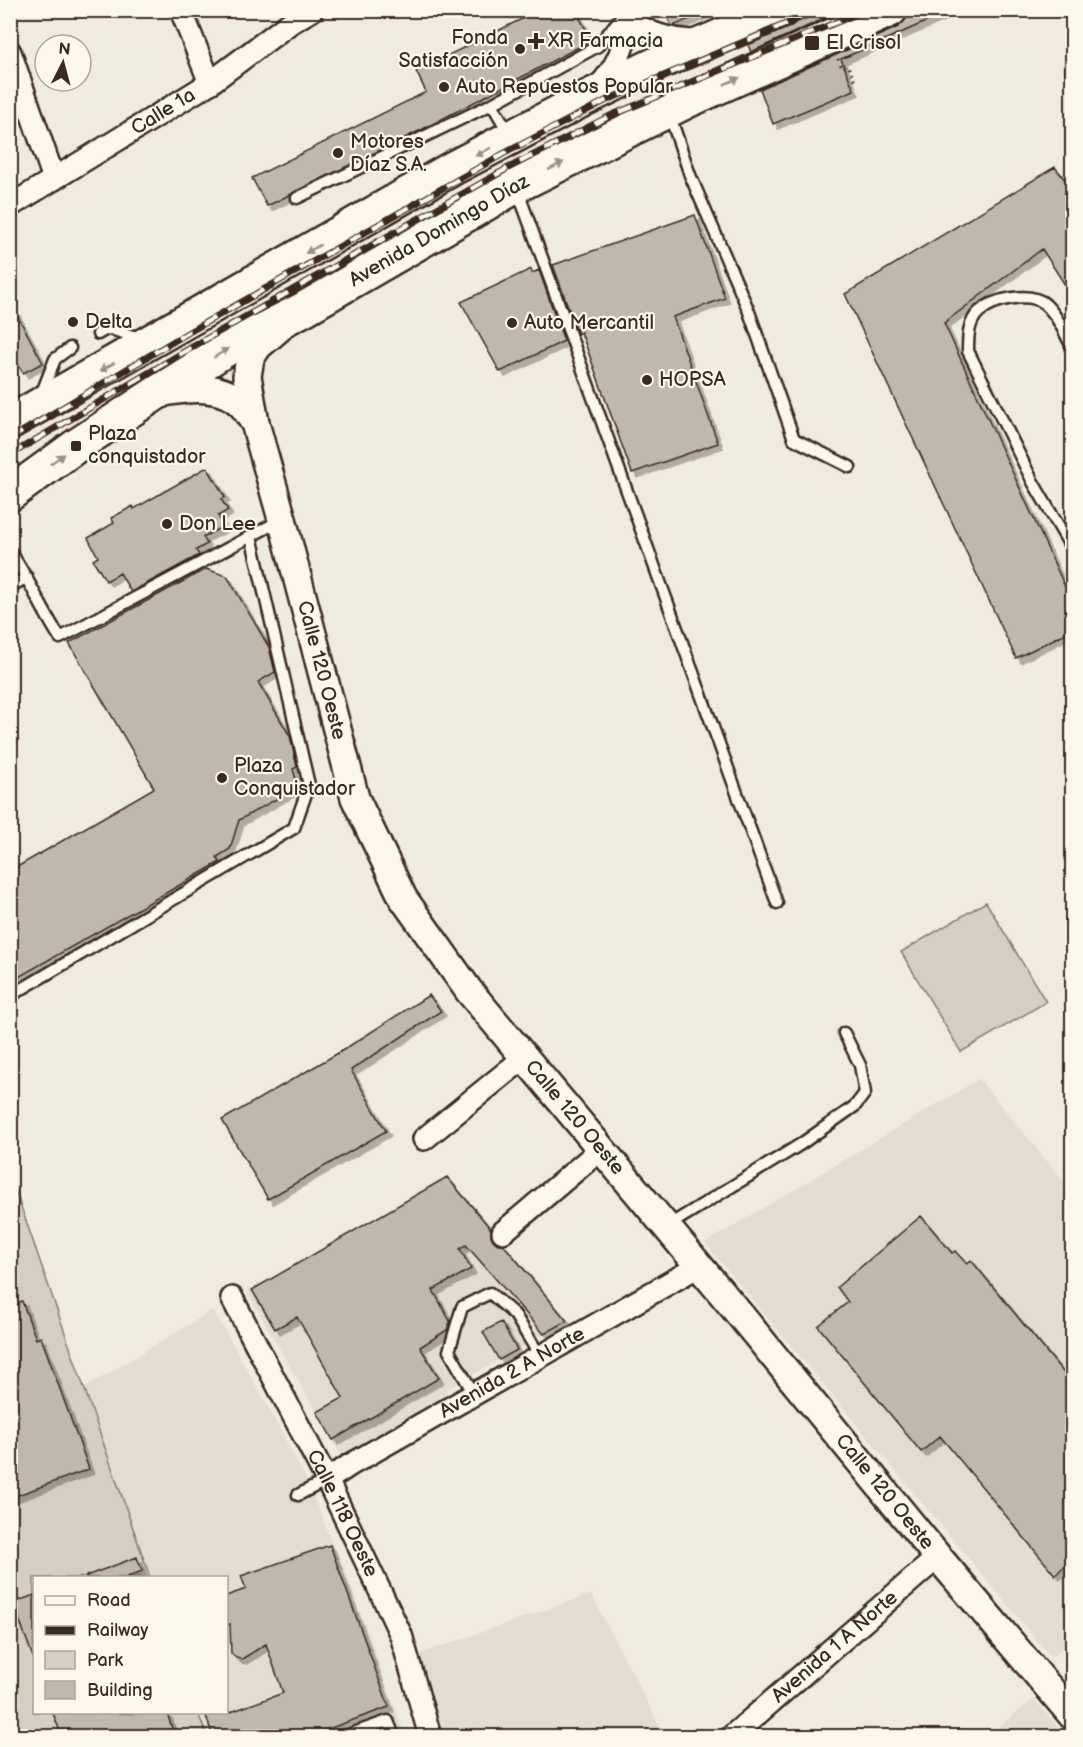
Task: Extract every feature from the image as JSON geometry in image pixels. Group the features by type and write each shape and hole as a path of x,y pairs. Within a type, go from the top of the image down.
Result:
{"main road":[{"path":"24,414 511,137 660,62 782,10"},
{"name":"Avenida Domingo Díaz","path":"10,494 76,446 233,345 302,310 516,186 668,110 890,10"}],"street":[{"path":"181,10 210,83"},
{"name":"Calle 1a","path":"10,206 210,83 286,17 312,10"},
{"path":"627,12 644,28 662,36 681,41 701,41 721,37"},
{"path":"584,99 600,86 612,71 621,54 626,35 627,12"},
{"path":"10,52 54,179"},
{"name":"Calle 120 Oeste","path":"302,310 258,346 250,358 247,376 255,423 355,798 403,898 469,991 938,1557 1070,1708"},
{"name":"Calle 120 Oeste","path":"154,394 188,388 214,390 243,405 255,423"},
{"path":"424,1139 525,1058"},
{"path":"503,1232 601,1149"},
{"name":"Avenida 2 A Norte","path":"327,1480 699,1266"},
{"name":"Calle 118 Oeste","path":"232,1299 327,1480 401,1635 430,1737"},
{"name":"Avenida 1 A Norte","path":"732,1737 938,1557"}],"lane":[{"path":"297,198 492,104 598,46 627,12"},
{"path":"492,104 511,137"},
{"path":"668,110 690,175 748,309 794,439 850,467"},
{"path":"516,186 777,903"},
{"path":"1072,347 1059,322 1044,303 1021,296 999,301 979,312 969,330 968,351 1033,482 1072,549"},
{"path":"99,334 110,329 152,341"},
{"path":"24,414 55,359 70,348"},
{"path":"10,551 60,638 282,519"},
{"path":"10,996 294,828 309,785 251,536"},
{"path":"10,587 27,577"},
{"path":"666,1227 791,1150 855,1107 865,1093 860,1065 844,1033"},
{"path":"474,1394 449,1351 462,1307 490,1293 515,1315 540,1356"},
{"path":"298,1495 327,1480"},
{"path":"345,1737 388,1721 394,1737"}],"path":[{"path":"945,20 954,10"},
{"path":"829,38 842,68 848,66 854,79 850,81"}],"shaded area":[{"path":"979,1079 1072,1191 1072,1638 1052,1658 705,1243"},
{"path":"447,1177 567,1321 446,1390 452,1401 343,1459 247,1292"},
{"path":"213,1310 308,1483 346,1572 405,1736 207,1736 198,1714 228,1714 228,1576 150,1576 84,1388"},
{"path":"591,1594 665,1736 439,1736 411,1657"},
{"path":"1034,1699 1066,1736 987,1736"}],"green space":[{"path":"986,902 1046,1002 961,1052 901,952"},
{"path":"10,1175 150,1576 33,1576 33,1714 198,1714 207,1736 11,1736"}],"building":[{"path":"540,10 575,10 592,40 423,129 267,206 252,178 426,92 416,71"},
{"path":"664,10 709,10 709,11 673,26"},
{"path":"800,10 843,10 751,52 748,45 790,27 797,21"},
{"path":"909,10 953,10 841,59 854,90 773,124 760,89 898,27 905,20"},
{"path":"1055,167 1072,189 1072,296 1042,249 944,323 1072,602 1072,630 1016,658 845,294"},
{"name":"HOPSA","path":"695,215 725,298 673,317 718,443 632,473 581,332 578,334 553,265"},
{"name":"Auto Mercantil","path":"531,269 532,273 539,270 564,341 500,372 461,302"},
{"path":"10,302 43,363 23,373 10,350"},
{"name":"Don Lee","path":"207,467 225,497 221,499 228,510 218,516 224,526 203,537 207,544 196,550 199,555 131,592 120,573 106,581 93,560 98,557 88,538 114,523 111,518 133,506 134,509"},
{"name":"Plaza Conquistador","path":"206,569 227,576 269,647 275,672 258,682 290,736 297,767 293,769 298,787 239,820 230,849 217,857 220,862 10,982 10,871 154,788 69,643"},
{"path":"429,995 441,1011 351,1070 386,1131 268,1199 222,1120 340,1052"},
{"path":"447,1177 491,1229 493,1240 498,1244 503,1244 567,1321 544,1334 466,1245 460,1249 471,1269 433,1290 450,1321 447,1330 420,1347 439,1378 333,1440 317,1412 343,1398 297,1317 275,1329 252,1290"},
{"path":"921,1216 952,1253 955,1251 967,1264 971,1260 1072,1383 1072,1559 1055,1575 940,1436 921,1452 818,1326 848,1302 837,1287"},
{"path":"22,1301 36,1339 41,1337 89,1469 10,1498 10,1305"},
{"path":"501,1322 517,1350 499,1360 483,1332"},
{"path":"330,1545 389,1707 306,1737 213,1737 205,1714 228,1714 283,1693 266,1644 242,1659 236,1658 231,1653 228,1595 246,1589 241,1576"},
{"path":"137,1557 142,1571 130,1576 86,1576"},
{"path":"33,1595 33,1657 13,1603"},
{"path":"53,1714 167,1714 175,1737 62,1737"}],"railway":[{"path":"10,439 189,332 503,154 607,100 819,10"},
{"path":"10,455 199,343 510,167 610,116 866,10"}],"place":[{"name":"XR Farmacia","path":"536,41"},
{"name":"El Crisol","path":"812,43"},
{"name":"Fonda Satisfacción","path":"520,49"},
{"name":"Auto Repuestos Popular","path":"444,87"},
{"name":"Motores Díaz S.A.","path":"338,153"},
{"name":"Delta","path":"73,322"},
{"name":"Auto Mercantil","path":"512,323"},
{"name":"HOPSA","path":"647,380"},
{"name":"Plaza conquistador","path":"76,446"},
{"name":"Don Lee","path":"167,524"},
{"name":"Plaza Conquistador","path":"222,778"}]}
